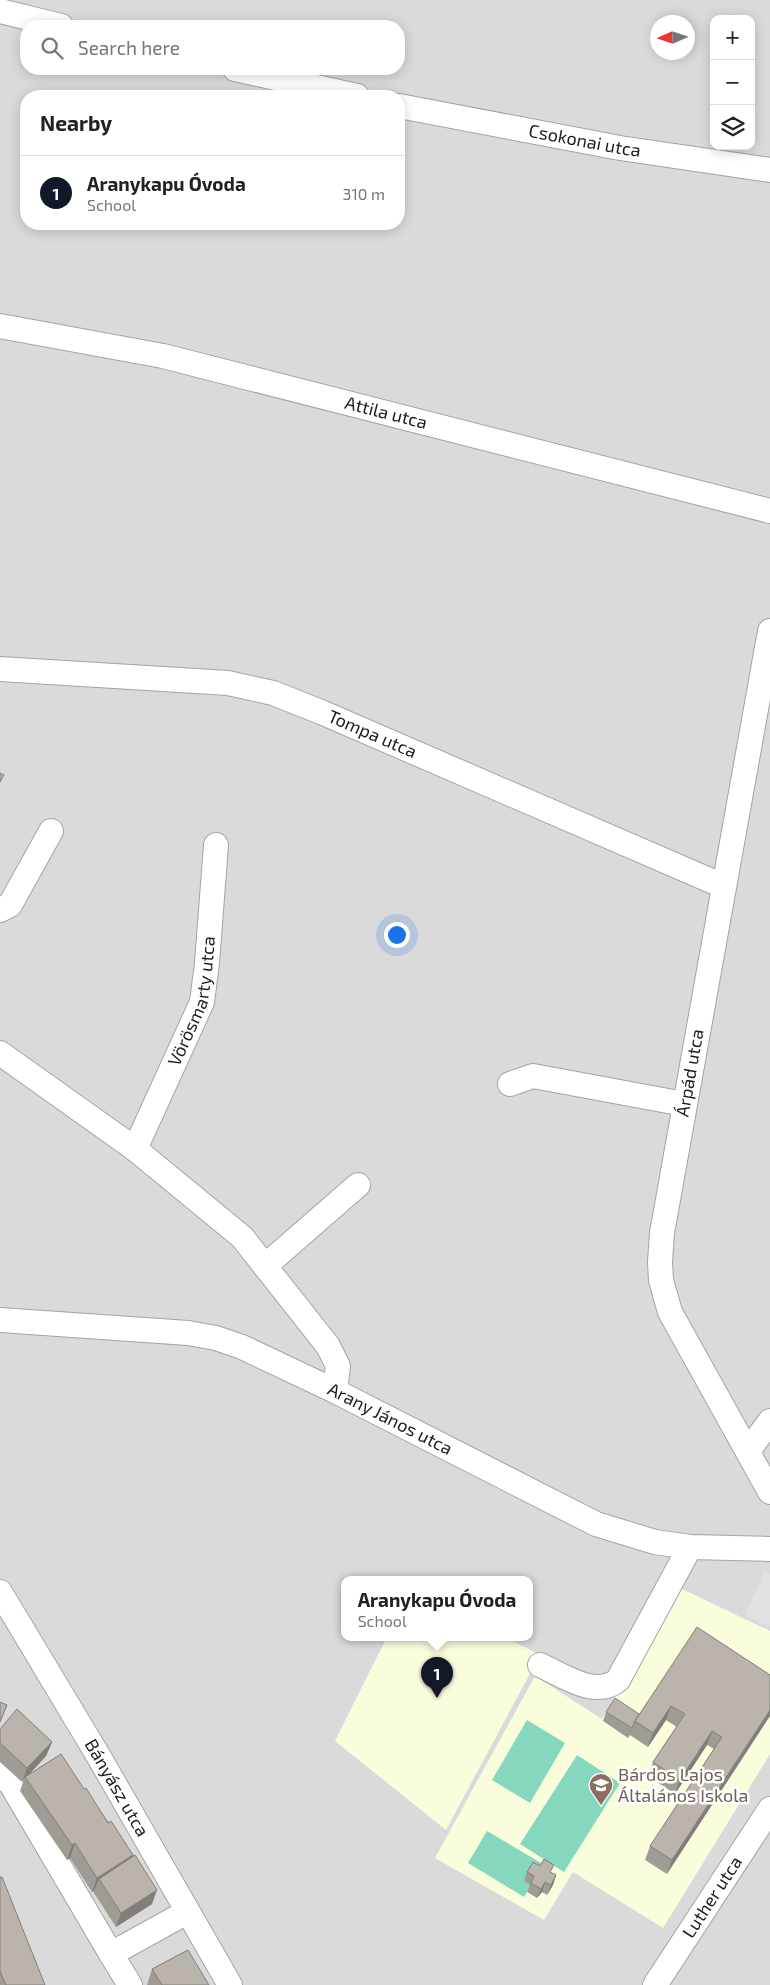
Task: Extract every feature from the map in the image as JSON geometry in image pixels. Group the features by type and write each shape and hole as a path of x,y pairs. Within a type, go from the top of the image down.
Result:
{"street":[{"path":"0,11 37,20"},
{"path":"262,75 330,90"},
{"name":"Csokonai utca","path":"405,107 620,148 770,170"},
{"name":"Attila utca","path":"0,326 163,356 770,511"},
{"name":"Árpád utca","path":"770,631 684,1104 662,1233 660,1262 661,1280 670,1312 770,1492"},
{"name":"Tompa utca","path":"0,669 228,683 273,693 723,886"},
{"path":"0,910 10,905 51,831"},
{"name":"Vörösmarty utca","path":"135,1149 202,1002 207,963 216,845"},
{"path":"0,1052 135,1149 242,1237 328,1346 338,1366 335,1392"},
{"path":"510,1084 533,1076 684,1104"},
{"path":"265,1266 358,1185"},
{"name":"Arany János utca","path":"0,1320 188,1333 216,1338 242,1347 335,1392 596,1524 655,1542 690,1547 770,1549"},
{"path":"748,1451 770,1421"},
{"path":"540,1665 588,1686 598,1688 613,1684 618,1680 690,1547"},
{"name":"Bányász utca","path":"0,1592 99,1757 230,1985"},
{"path":"0,1773 11,1784 130,1985"},
{"name":"Luther utca","path":"655,1985 770,1809"},
{"path":"111,1954 187,1912"}],"shaded area":[{"path":"0,0 770,0 770,1985 0,1985"},
{"path":"764,1572 770,1575 770,1626 745,1616"},
{"name":"Bárdos Lajos Általános Iskola","path":"678,1587 770,1631 770,1754 663,1928 573,1872 544,1920 435,1858 535,1676 602,1719"},
{"path":"385,1641 513,1641 540,1655 446,1830 335,1741"}],"green space":[{"path":"527,1720 565,1743 530,1803 492,1780"},
{"path":"577,1755 620,1783 564,1872 520,1844"},
{"path":"487,1831 543,1864 524,1897 468,1863"}],"building":[{"path":"0,773 4,775 0,782"},
{"path":"697,1627 770,1675 770,1710 672,1860 650,1846 722,1737 712,1731 680,1780 653,1762 685,1714 671,1706 653,1733 635,1721"},
{"path":"615,1698 639,1714 632,1728 606,1712"},
{"path":"0,1702 7,1705 0,1722"},
{"path":"17,1709 52,1742 27,1768 0,1743 0,1729"},
{"path":"61,1754 84,1789 86,1788 108,1823 111,1821 133,1855 97,1878 75,1843 72,1845 25,1777"},
{"path":"135,1855 157,1890 121,1913 99,1879"},
{"path":"544,1859 554,1865 550,1872 556,1875 551,1885 545,1882 541,1889 531,1883 534,1876 527,1872 533,1862 540,1866"},
{"path":"0,1877 2,1877 45,1985 6,1985 0,1971"},
{"path":"188,1950 209,1985 162,1985 152,1969"}],"place":[{"name":"Aranykapu Óvoda","path":"437,1698"},
{"name":"Bárdos Lajos Általános Iskola","path":"601,1806"}]}
